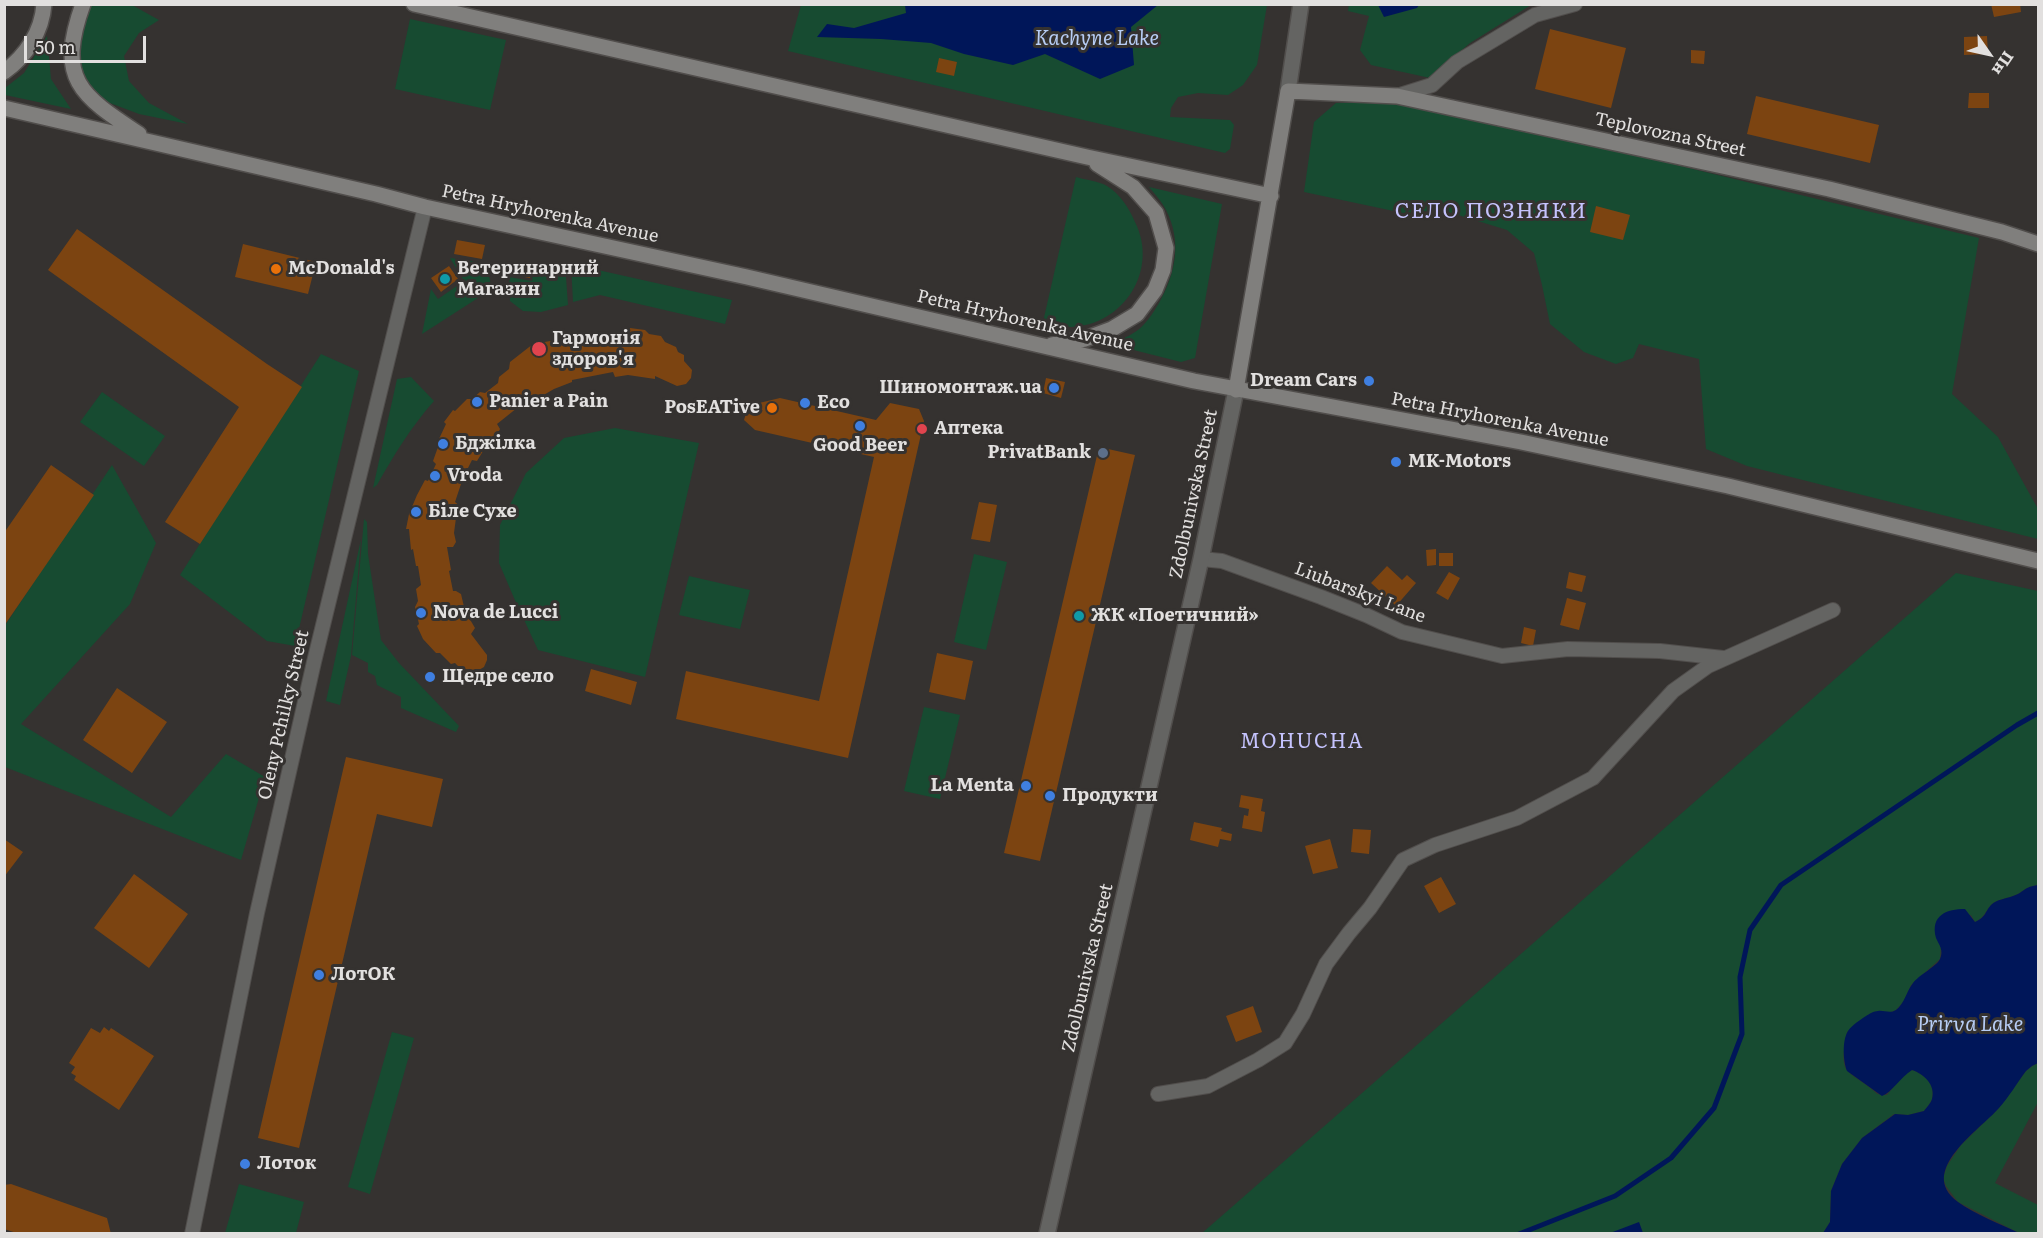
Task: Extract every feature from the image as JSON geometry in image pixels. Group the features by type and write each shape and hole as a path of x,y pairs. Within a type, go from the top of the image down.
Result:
{"main road":[{"path":"4,72 18,62 35,38 44,4"},
{"path":"82,4 74,30 71,58 79,86 99,108 149,140"},
{"path":"414,4 1087,157 1271,196"},
{"name":"Teplovozna Street","path":"1288,91 1397,96 1829,189 2002,232 2038,244"},
{"name":"Zdolbunivska Street","path":"1236,390 1288,91"},
{"name":"Petra Hryhorenka Avenue","path":"4,108 149,140 425,207 737,274 1236,390 1521,442 1728,486 2038,561"},
{"path":"1046,346 1085,339 1112,329 1137,314 1155,290 1163,270 1166,248 1156,213 1133,187 1087,157"}],"street":[{"name":"Zdolbunivska Street","path":"1288,91 1301,4"},
{"path":"1397,96 1432,85 1457,62 1534,15 1575,4"},
{"name":"Oleny Pchilky Street","path":"192,1233 257,913 314,662 425,207"},
{"name":"Zdolbunivska Street","path":"1047,1233 1201,559 1236,390"},
{"name":"Liubarskyi Lane","path":"1201,559 1222,561 1321,597 1402,632 1502,656 1568,649 1659,651 1723,658"},
{"path":"1158,1094 1208,1086 1285,1043 1303,1014 1326,964 1370,908 1403,860 1435,845 1518,818 1593,778 1673,692 1708,666 1833,610"}],"green space":[{"path":"88,4 132,5 159,20 139,33 124,56 129,81 149,103 188,124 139,114 102,100 87,81 77,61"},
{"path":"1349,4 1531,5 1470,43 1430,78 1371,65 1360,50 1369,16 1348,11"},
{"path":"801,5 1267,5 1257,65 1243,85 1228,95 1198,93 1178,97 1171,108 1170,117 1230,120 1234,125 1230,149 1225,153 788,51"},
{"path":"410,19 506,40 490,110 395,89"},
{"path":"47,36 51,79 71,109 5,95 5,88 24,73"},
{"path":"1385,102 1589,144 1979,238 1952,394 1998,437 2038,509 2038,539 1747,466 1706,449 1699,359 1639,344 1633,358 1616,364 1584,352 1550,324 1534,253 1507,230 1442,210 1403,213 1304,192 1314,122 1336,103"},
{"path":"1076,177 1104,184 1120,197 1135,222 1141,240 1143,258 1132,292 1121,306 1090,324 1068,327 1043,322"},
{"path":"1149,187 1222,204 1195,358 1181,362 1110,344 1132,334 1145,323 1165,292 1173,269 1175,245 1171,222 1166,210"},
{"path":"450,258 486,263 492,289 422,334 431,289 438,299 464,281"},
{"path":"571,264 732,300 725,324 600,295 573,302"},
{"path":"533,271 566,277 568,305 541,312 523,311 510,301 509,277 532,281"},
{"path":"321,354 359,371 295,646 267,641 180,575"},
{"path":"411,377 434,401 410,431 373,488 397,379"},
{"path":"102,392 165,436 144,466 80,422"},
{"path":"615,428 699,443 645,677 538,650 499,563 500,525 526,473 564,438"},
{"path":"112,465 156,543 130,604 21,724 171,817 226,754 265,777 241,860 5,767 4,627"},
{"path":"364,519 367,522 368,554 381,640 399,663 459,726 456,732 401,708 401,697 377,685 375,676 368,672 368,663 352,655"},
{"path":"361,539 351,656 340,705 326,701"},
{"path":"974,554 1007,562 986,650 954,642"},
{"path":"1956,573 2038,591 2038,885 1996,901 1975,922 1971,915 1936,937 1941,947 1940,959 1911,985 1904,1001 1896,1010 1847,1032 1845,1066 1849,1073 1877,1094 1887,1095 1902,1076 1912,1070 1928,1080 1933,1094 1924,1111 1908,1115 1894,1114 1862,1138 1842,1164 1831,1191 1830,1222 1823,1233 1643,1233 1639,1223 1610,1234 1201,1234"},
{"path":"689,576 750,590 740,629 679,615"},
{"path":"924,707 960,715 940,799 904,791"},
{"path":"392,1032 414,1038 370,1194 348,1187"},
{"path":"2038,1063 2038,1102 1995,1183 2038,1205 2038,1233 2019,1233 1958,1202 1943,1178 1947,1166 1961,1145 1998,1109 2026,1071"},
{"path":"239,1184 304,1202 296,1233 225,1233"}],"water":[{"name":"Kachyne Lake","path":"905,4 1158,5 1131,27 1134,65 1100,79 1045,54 1013,65 964,54 931,43 817,37 827,24 854,28 906,13"},
{"path":"1378,5 1419,5 1417,8 1384,17"},
{"name":"Prirva Lake","path":"2038,885 2038,1063 2026,1071 1999,1108 1956,1152 1948,1164 1944,1177 1947,1190 1958,1202 2019,1233 1823,1233 1830,1222 1831,1191 1842,1164 1862,1138 1895,1114 1908,1115 1924,1111 1933,1094 1928,1081 1921,1074 1912,1070 1882,1096 1847,1071 1844,1051 1848,1031 1856,1023 1876,1011 1896,1010 1913,983 1938,962 1941,950 1936,938 1935,924 1942,915 1952,910 1965,909 1975,922 1996,901"},
{"path":"1639,1222 1643,1233 1610,1233"}],"building":[{"path":"1991,4 2020,4 2021,12 1994,17"},
{"path":"1550,29 1626,48 1611,108 1535,89"},
{"path":"1987,36 1988,54 1964,55 1964,37"},
{"path":"1691,50 1705,51 1704,64 1691,63"},
{"path":"939,58 957,62 954,76 936,72"},
{"path":"1969,93 1989,93 1989,108 1968,108"},
{"path":"1756,96 1879,125 1870,163 1747,134"},
{"path":"1596,206 1630,215 1623,240 1590,232"},
{"path":"77,229 302,387 200,544 165,522 239,407 48,270"},
{"path":"457,240 485,245 482,259 454,254"},
{"name":"McDonald's","path":"243,244 316,262 308,294 235,277"},
{"path":"505,263 532,268 530,278 503,273"},
{"name":"Ветеринарний Магазин","path":"449,266 458,279 441,292 431,278"},
{"path":"630,328 645,330 649,334 661,336 665,342 676,347 678,352 684,355 684,361 692,370 691,378 686,384 677,386 655,376 655,379 628,375 615,377 613,372 572,380 535,400 532,396 497,424 500,429 498,433 491,438 477,461 472,460 455,502 461,507 456,518 454,533 456,542 453,547 447,547 453,591 461,594 465,611 475,628 471,634 487,655 487,660 484,667 477,671 460,668 455,663 451,664 423,639 417,626 419,624 415,607 418,601 416,589 421,585 418,566 416,566 413,549 411,550 409,529 406,529 417,495 425,480 428,481 436,464 433,461 440,447 438,441 446,424 444,422 453,410 455,411 467,399 472,399 480,392 485,393 498,383 499,377 509,369 510,362 533,344 556,340 564,343 588,344 594,337 607,337 612,332 625,331"},
{"name":"Шиномонтаж.ua","path":"1046,378 1065,382 1061,398 1043,393"},
{"path":"780,398 876,420 890,403 919,409 924,421 848,758 676,719 686,671 819,701 874,457 755,430 744,420 747,410 759,403"},
{"name":"ЖК «Поетичний»","path":"1099,447 1135,455 1040,861 1004,853"},
{"path":"51,465 94,495 4,626 4,533"},
{"path":"979,502 997,505 990,542 971,539"},
{"path":"1436,549 1436,565 1427,566 1426,550"},
{"path":"1439,553 1453,553 1453,566 1439,566"},
{"path":"1387,566 1402,580 1407,575 1416,583 1396,606 1371,583"},
{"path":"1449,572 1460,578 1448,600 1436,593"},
{"path":"1569,572 1586,576 1582,592 1566,588"},
{"path":"1567,598 1586,603 1579,630 1560,625"},
{"path":"1524,627 1536,630 1533,646 1521,643"},
{"path":"937,653 973,661 965,700 929,692"},
{"path":"591,669 637,682 631,705 585,691"},
{"path":"117,688 167,722 132,773 83,740"},
{"path":"346,757 443,779 432,827 377,814 299,1148 258,1138"},
{"path":"1241,795 1263,799 1261,811 1265,812 1262,832 1242,828 1244,815 1248,816 1249,809 1239,807"},
{"path":"1194,822 1222,828 1221,831 1232,834 1231,841 1220,839 1218,847 1190,840"},
{"path":"1353,829 1371,830 1369,854 1351,852"},
{"path":"4,839 23,852 4,877"},
{"path":"1330,839 1338,868 1313,874 1305,846"},
{"path":"134,874 188,914 149,968 94,928"},
{"path":"1441,877 1456,904 1439,913 1424,886"},
{"path":"1253,1006 1262,1032 1236,1042 1226,1016"},
{"path":"104,1027 109,1031 111,1028 154,1056 119,1110 74,1080 76,1076 71,1073 75,1067 69,1063 91,1028 100,1033"},
{"path":"11,1184 107,1218 111,1234 20,1234 4,1229 4,1185"}],"waterway":[{"path":"1519,1234 1615,1196 1671,1158 1714,1108 1742,1034 1740,977 1750,930 1781,885 2038,713"}],"place":[{"name":"McDonald's","path":"276,269"},
{"name":"Ветеринарний Магазин","path":"445,279"},
{"name":"Гармонія здоров'я","path":"539,349"},
{"name":"Dream Cars","path":"1369,381"},
{"name":"Шиномонтаж.ua","path":"1054,388"},
{"name":"Panier a Pain","path":"477,402"},
{"name":"Eco","path":"805,403"},
{"name":"PosEATive","path":"772,408"},
{"name":"Good Beer","path":"860,426"},
{"name":"Аптека","path":"922,429"},
{"name":"Бджілка","path":"443,444"},
{"name":"PrivatBank","path":"1103,453"},
{"name":"MK-Motors","path":"1396,462"},
{"name":"Vroda","path":"435,476"},
{"name":"Біле Сухе","path":"416,512"},
{"name":"Nova de Lucci","path":"421,613"},
{"name":"ЖК «Поетичний»","path":"1079,616"},
{"name":"Щедре село","path":"430,677"},
{"name":"La Menta","path":"1026,786"},
{"name":"Продукти","path":"1050,796"},
{"name":"ЛотОК","path":"319,975"},
{"name":"Лоток","path":"245,1164"}],"district":[{"name":"СЕЛО ПОЗНЯКИ","path":"1491,212"},
{"name":"MOHUCHA","path":"1302,742"}]}
